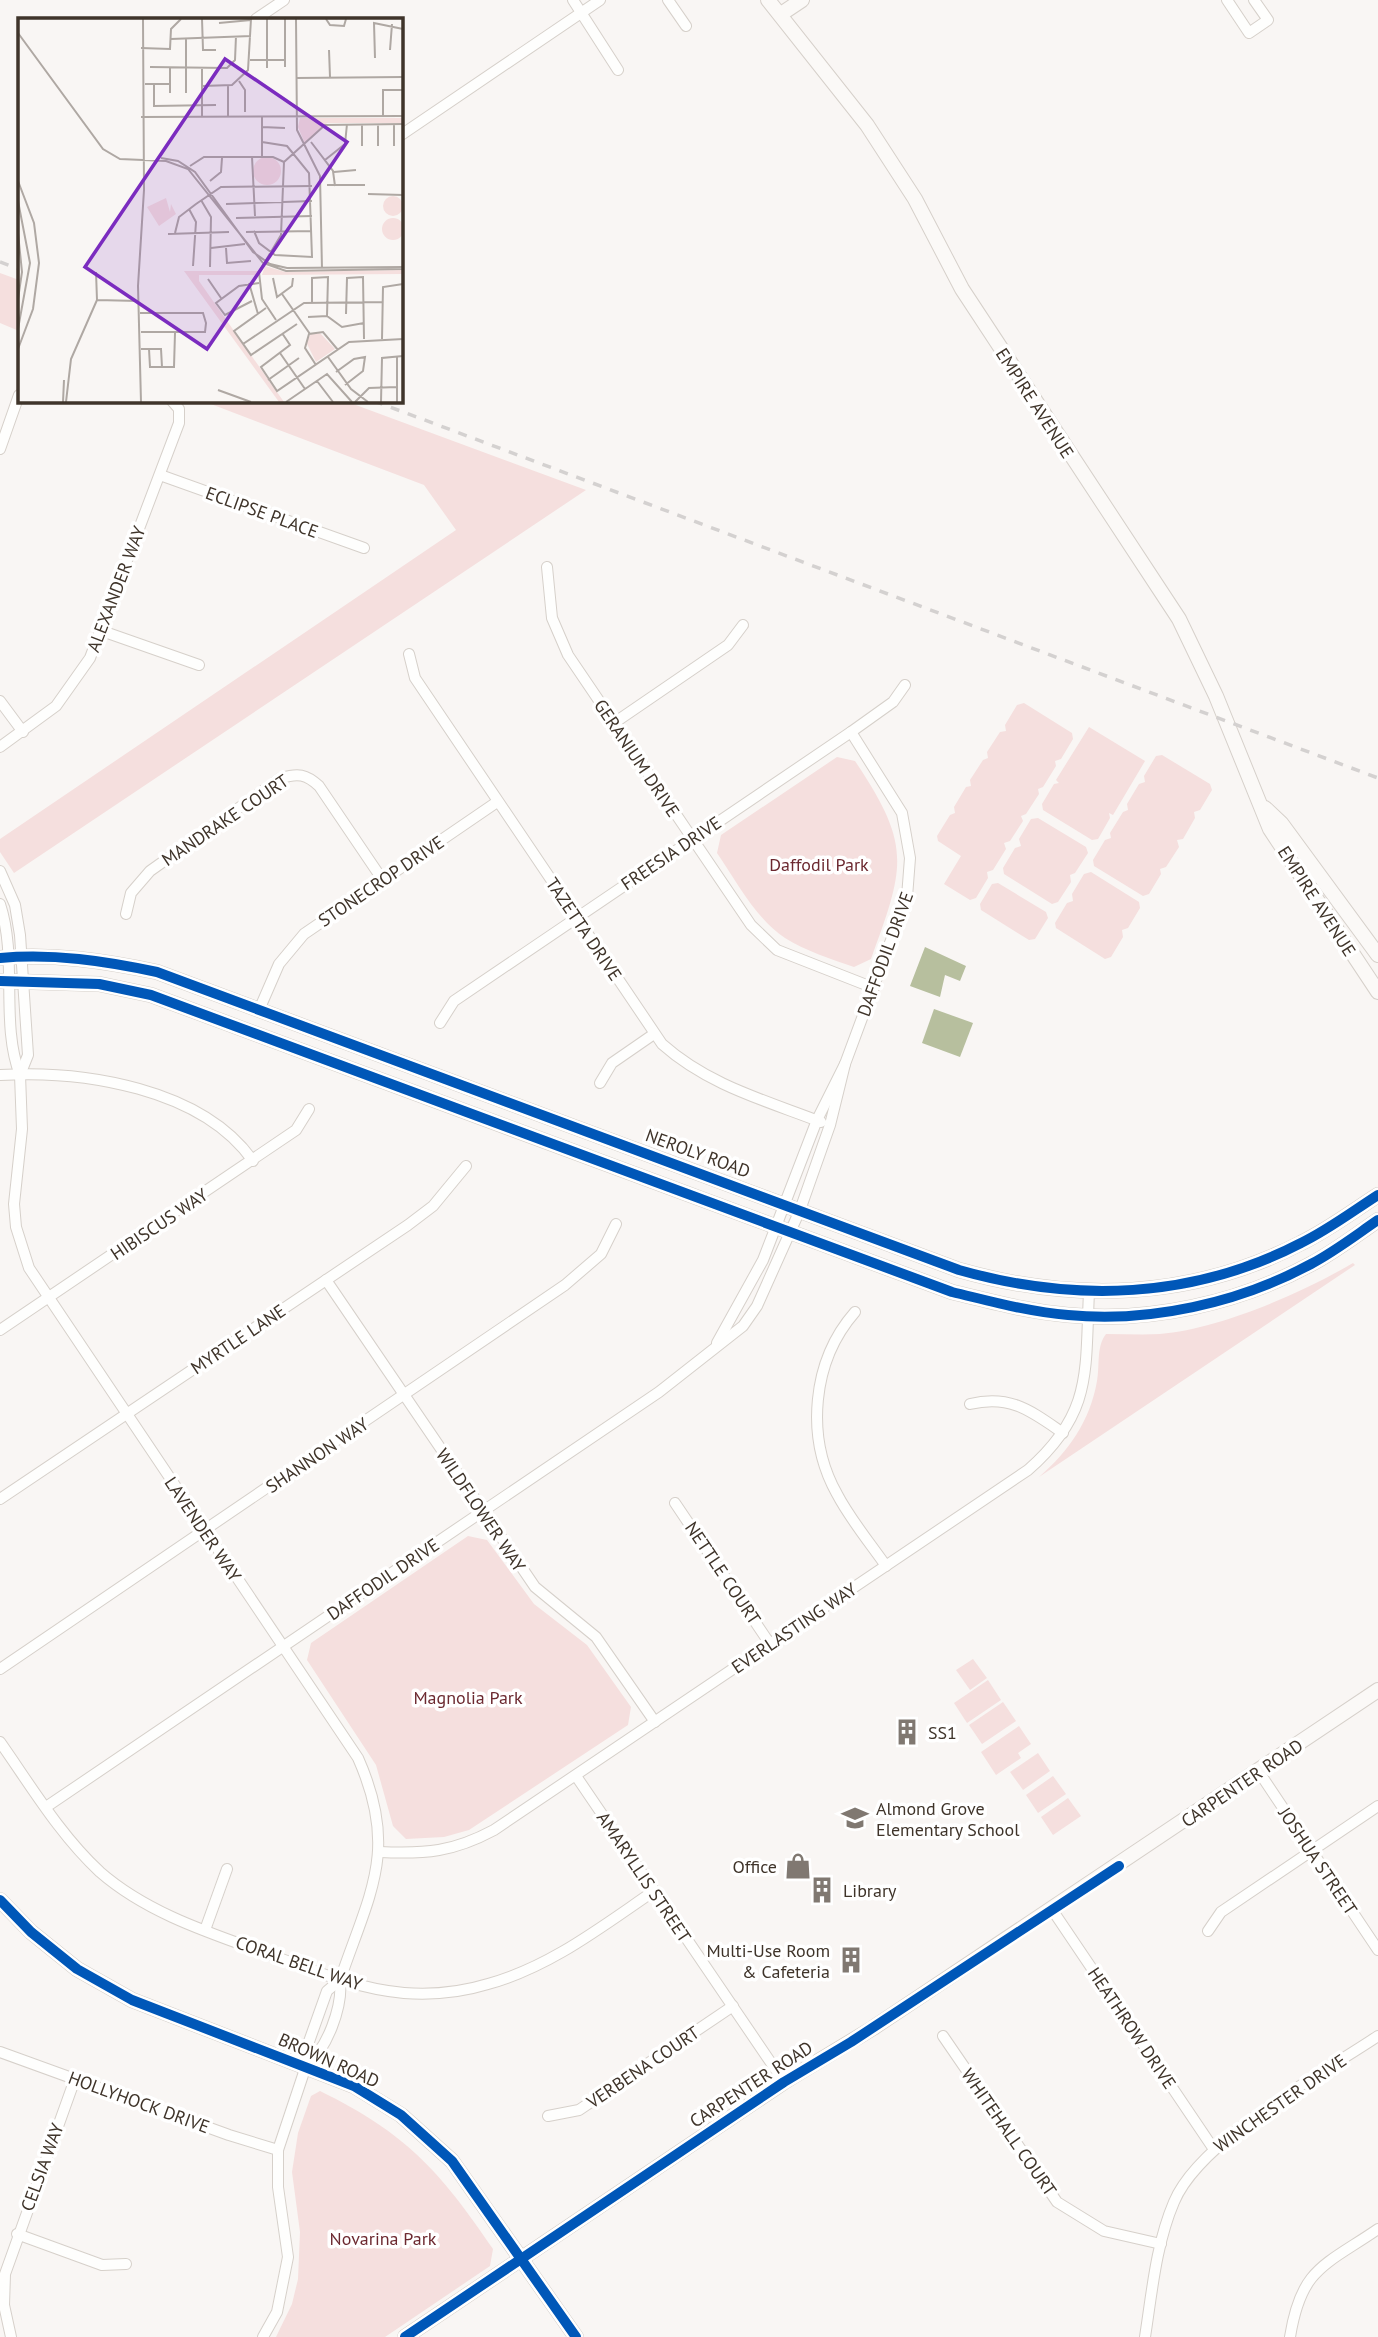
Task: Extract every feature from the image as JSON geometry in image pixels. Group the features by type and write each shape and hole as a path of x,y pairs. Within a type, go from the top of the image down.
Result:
{"street":[{"path":"257,18 284,0"},
{"path":"573,0 618,70"},
{"path":"402,134 600,0"},
{"path":"668,0 686,26"},
{"name":"EMPIRE AVENUE","path":"771,0 867,125 915,199 962,289 1179,619 1264,807 1270,829 1378,992"},
{"path":"781,14 802,0"},
{"path":"1227,0 1249,33 1268,20 1254,0"},
{"path":"0,450 18,399"},
{"name":"ALEXANDER WAY","path":"0,747 44,718 70,689 90,658 180,423 179,409 173,402"},
{"name":"ECLIPSE PLACE","path":"160,475 364,548"},
{"name":"GERANIUM DRIVE","path":"547,567 552,618 561,643 751,925 764,938 800,961 874,988"},
{"path":"614,723 728,645 743,625"},
{"path":"102,631 199,666"},
{"name":"TAZETTA DRIVE","path":"409,654 415,678 654,1034 693,1069 719,1084 830,1125"},
{"name":"FREESIA DRIVE","path":"440,1023 454,1001 851,732 893,702 905,685"},
{"path":"0,701 23,732"},
{"name":"DAFFODIL DRIVE","path":"716,1346 753,1282 817,1120 845,1064 907,897 910,858 902,813 851,732"},
{"name":"MANDRAKE COURT","path":"126,914 131,893 171,854 281,778 295,773 309,777 318,786 382,879"},
{"name":"STONECROP DRIVE","path":"259,1010 279,964 304,934 497,802"},
{"name":"EMPIRE AVENUE","path":"1264,807 1281,823 1378,955"},
{"path":"0,871 15,905 22,957 28,1055 20,1075"},
{"path":"1320,907 1340,901"},
{"path":"0,904 7,937 3,958 11,1057 20,1075"},
{"name":"NEROLY ROAD","path":"3,958 103,961 157,972 959,1270 1025,1286 1089,1292 1163,1289 1252,1265 1303,1243 1378,1195"},
{"path":"4,981 99,984 151,995 952,1292 1021,1308 1088,1316 1166,1312 1208,1304 1313,1264 1378,1220"},
{"path":"600,1083 612,1063 654,1034"},
{"name":"DAFFODIL DRIVE","path":"46,1807 670,1384 743,1326 757,1306 792,1232 830,1125 845,1064"},
{"path":"0,1075 75,1075 154,1094 212,1120 242,1146 253,1161"},
{"name":"LAVENDER WAY","path":"20,1075 22,1129 15,1180 16,1227 29,1268 358,1758 377,1811 380,1852 367,1906 340,1980 327,1992 306,2050 306,2066 278,2150 278,2187 288,2257 277,2312 263,2337"},
{"name":"HIBISCUS WAY","path":"0,1330 253,1161 296,1130 309,1109"},
{"name":"MYRTLE LANE","path":"0,1499 433,1206 466,1166"},
{"name":"SHANNON WAY","path":"0,1669 565,1285 601,1254 616,1224"},
{"name":"WILDFLOWER WAY","path":"326,1280 535,1587 596,1637 655,1722"},
{"name":"EVERLASTING WAY","path":"380,1852 427,1854 473,1841 576,1776 1028,1470 1063,1433 1074,1416 1084,1384 1089,1292"},
{"path":"855,1312 838,1332 822,1371 816,1411 819,1443 837,1495 886,1566"},
{"path":"970,1404 991,1398 1007,1401 1024,1408 1063,1433"},
{"name":"NETTLE COURT","path":"675,1503 770,1644"},
{"name":"CARPENTER ROAD","path":"405,2337 784,2082 851,2042 1378,1690"},
{"name":"CORAL BELL WAY","path":"0,1742 67,1837 103,1874 135,1897 185,1923 340,1980 404,1993 442,1993 486,1985 550,1961 654,1891"},
{"name":"JOSHUA STREET","path":"1259,1772 1378,1950"},
{"name":"AMARYLLIS STREET","path":"576,1776 784,2082"},
{"path":"1208,1931 1221,1912 1378,1806"},
{"path":"205,1930 227,1869"},
{"name":"BROWN ROAD","path":"0,1900 31,1933 77,1969 132,2000 354,2086 401,2115 452,2161 576,2337"},
{"name":"HEATHROW DRIVE","path":"1051,1908 1213,2148"},
{"name":"VERBENA COURT","path":"548,2116 579,2110 733,2006"},
{"name":"WHITEHALL COURT","path":"943,2036 1057,2202 1104,2231 1161,2244"},
{"name":"WINCHESTER DRIVE","path":"1144,2337 1161,2244 1174,2200 1188,2177 1213,2148 1378,2036"},
{"name":"HOLLYHOCK DRIVE","path":"0,2052 278,2150"},
{"name":"CELSIA WAY","path":"11,2337 4,2305 5,2274 17,2234 75,2079"},
{"path":"1290,2337 1295,2308 1310,2278 1378,2229"},
{"path":"17,2234 102,2265 126,2264"}],"green space":[{"path":"0,273 18,280 18,331 0,323"},
{"path":"206,402 348,402 586,490 14,873 0,852 0,839 456,530 424,485"},
{"path":"1024,703 1072,733 1073,739 1061,759 1055,761 1056,766 1043,787 1038,789 1039,794 1026,814 1021,816 1023,821 1010,841 1004,843 1006,849 993,870 987,872 988,878 976,898 970,900 944,884 961,856 938,841 937,836 950,815 955,813 954,807 966,787 971,786 970,780 983,760 988,758 987,752 1000,732 1006,731 1005,725 1017,705"},
{"path":"1089,727 1145,761 1113,815 1109,813 1110,818 1098,839 1092,840 1043,810 1042,804 1054,784 1059,783 1056,780"},
{"path":"1162,755 1210,784 1212,790 1200,810 1194,812 1195,818 1183,839 1177,840 1179,847 1166,867 1160,869 1161,874 1149,894 1143,896 1094,866 1093,860 1105,840 1111,838 1110,833 1123,812 1128,810 1127,804 1139,784 1145,782 1144,776 1156,756"},
{"name":"Daffodil Park","path":"837,757 855,761 873,790 894,836 897,857 891,901 871,959 854,967 801,947 774,930 747,899 717,853 721,835"},
{"path":"1038,818 1086,847 1088,853 1075,873 1070,875 1071,882 1058,902 1052,904 1004,874 1003,868 1015,848 1021,846 1019,839 1031,819"},
{"path":"1091,872 1139,902 1140,908 1128,928 1122,930 1123,937 1111,957 1105,959 1056,928 1055,923 1067,903 1073,901 1072,894 1084,874"},
{"path":"998,883 1046,912 1048,918 1035,939 1029,940 981,910 980,904 992,884"},
{"path":"1353,1263 1355,1265 1039,1477 1069,1446 1083,1422 1094,1396 1100,1350 1106,1334 1160,1334 1208,1325 1260,1308"},
{"name":"Magnolia Park","path":"468,1536 487,1540 534,1604 587,1645 631,1707 628,1725 469,1830 444,1837 406,1839 393,1826 376,1765 307,1660 311,1643"},
{"path":"973,1659 987,1678 970,1690 956,1670"},
{"path":"988,1680 1001,1700 967,1723 954,1703"},
{"path":"1003,1702 1016,1721 982,1744 969,1725"},
{"path":"1019,1726 1031,1744 1018,1753 1021,1758 996,1775 981,1752"},
{"path":"1038,1753 1050,1771 1023,1790 1010,1772"},
{"path":"1053,1776 1066,1794 1038,1813 1026,1795"},
{"path":"1068,1798 1081,1816 1053,1835 1041,1817"},
{"name":"Novarina Park","path":"320,2091 376,2122 419,2157 456,2197 493,2249 490,2266 385,2337 276,2337 292,2304 298,2279 300,2232 292,2172 298,2133 311,2096"}],"shaded area":[{"path":"925,947 966,966 960,981 945,975 940,997 910,986"},
{"path":"934,1009 973,1023 960,1057 922,1043"}],"railway":[{"path":"0,262 18,269"},
{"path":"377,402 1378,778"}],"cycle path":[{"path":"0,958 79,959 157,972 959,1270 1003,1281 1090,1291 1176,1285 1260,1262 1331,1226 1378,1195"},
{"path":"0,981 99,984 151,995 952,1292 1010,1306 1099,1317 1161,1313 1193,1307 1254,1290 1283,1278 1337,1249 1378,1220"},
{"path":"405,2337 784,2082 851,2042 1119,1866"},
{"path":"0,1900 31,1932 77,1969 132,2000 354,2086 401,2115 452,2161 576,2337"}],"place":[{"name":"SS1","path":"907,1732"},
{"name":"Almond Grove Elementary School","path":"855,1818"},
{"name":"Office","path":"798,1866"},
{"name":"Library","path":"822,1890"},
{"name":"Multi-Use Room & Cafeteria","path":"851,1960"}]}
